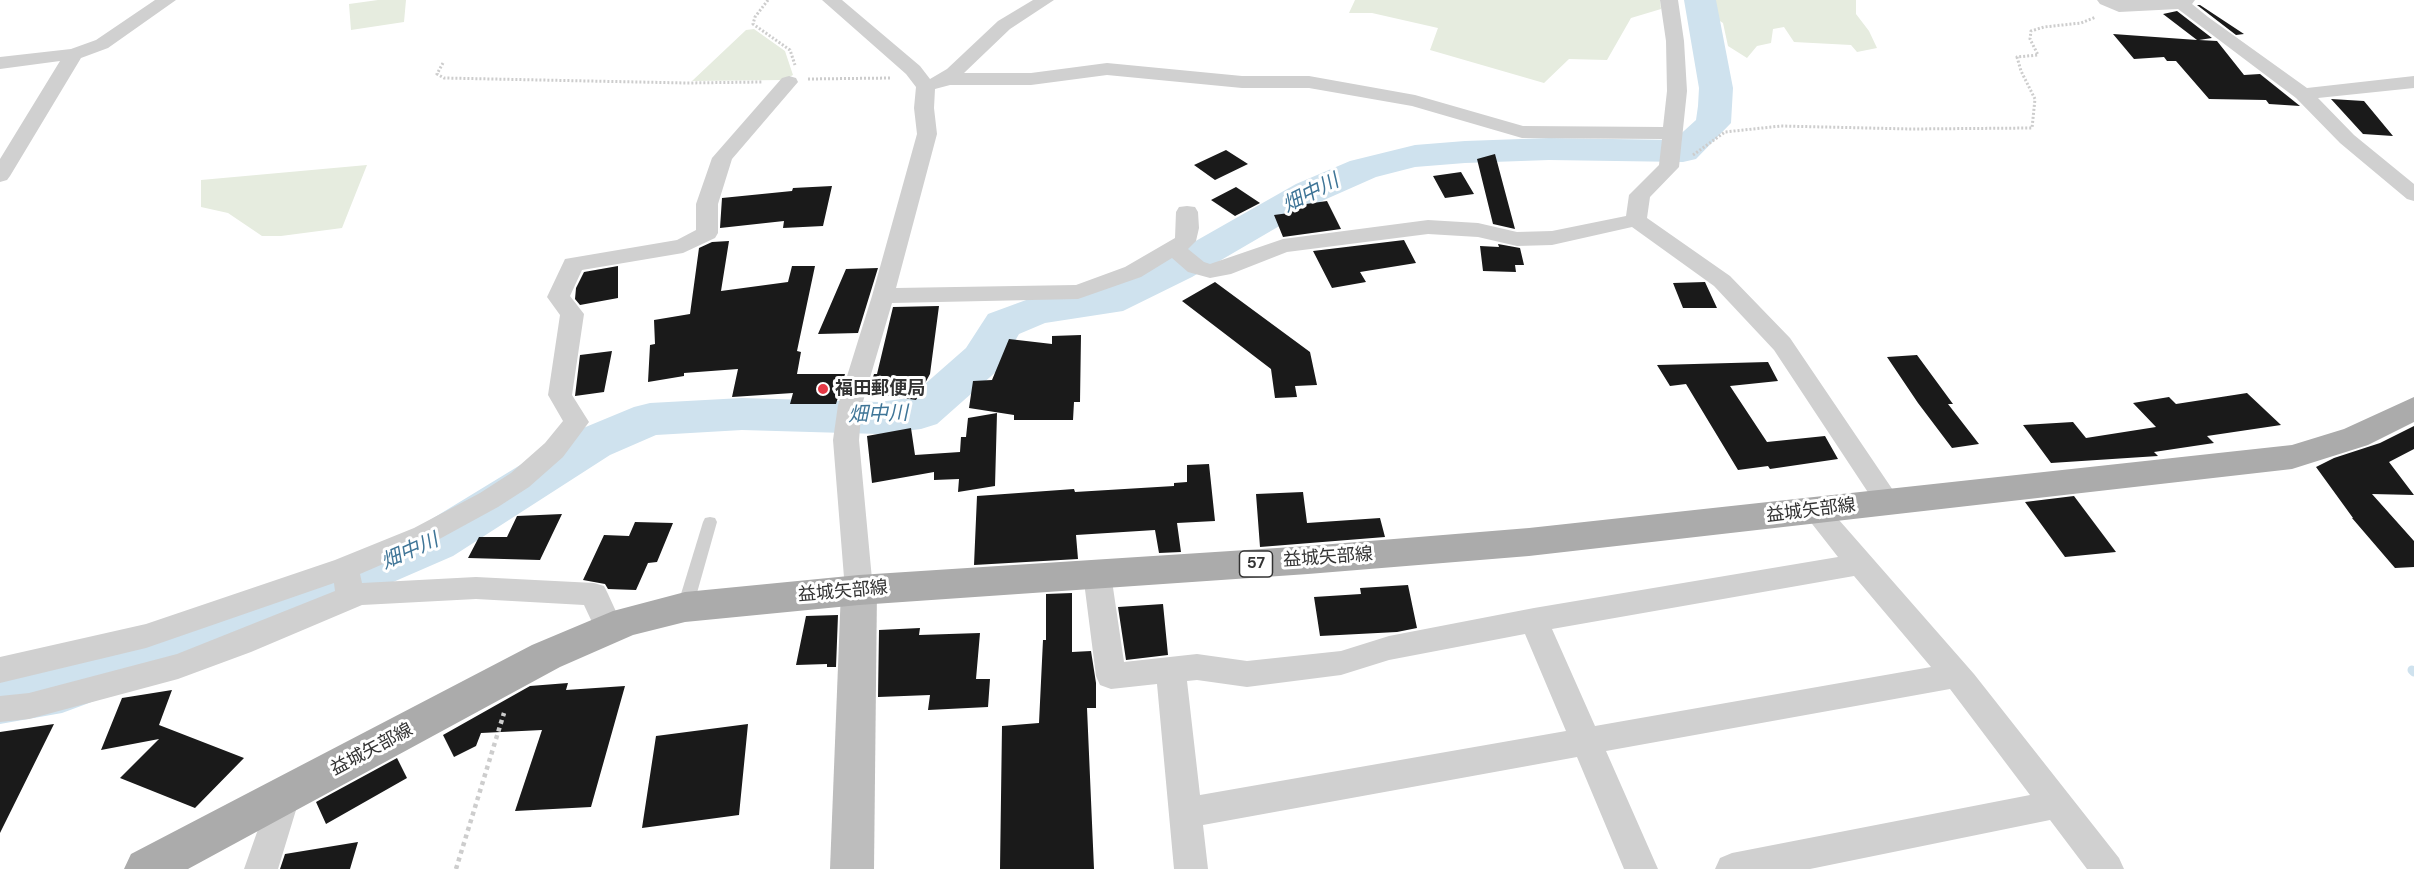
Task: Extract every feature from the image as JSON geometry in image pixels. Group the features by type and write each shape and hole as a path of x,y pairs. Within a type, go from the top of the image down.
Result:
{"main road":[{"name":"益城矢部線","path":"146,869 517,672 626,622 685,607 859,590 1296,561 1517,543 2292,457 2356,437 2414,408"}],"street":[{"path":"0,63 74,54 102,44 167,0"},
{"path":"831,0 913,70 926,86 924,108 927,134 883,296 850,405 846,440 859,590 852,869"},
{"path":"926,86 954,73 1004,25 1045,0"},
{"path":"1636,220 1640,195 1672,149 1677,91 1675,41 1669,0"},
{"path":"2113,4 2184,2 2202,21 2303,94 2347,139 2414,195"},
{"path":"0,176 74,54"},
{"path":"926,86 949,79 1031,79 1107,69 1242,82 1309,82 1415,101 1522,132 1672,149"},
{"path":"0,709 29,706 178,666 242,643 348,583 424,535 489,500 520,480 554,450 576,422 560,395 572,314 558,297 573,264 683,246 707,233 707,204 722,158 794,81"},
{"path":"2303,94 2414,82"},
{"path":"883,296 1078,292 1133,272 1177,251 1185,241 1188,228 1186,212"},
{"path":"1177,251 1196,267 1209,271 1223,269 1283,246 1428,227 1478,230 1517,239 1552,238 1636,220 1722,281 1782,344 1888,502"},
{"path":"1815,511 1956,675 2107,869"},
{"path":"1097,574 1111,676 1197,667 1247,674 1341,663 1389,648 1534,620 1861,564"},
{"path":"348,583 361,594 476,588 594,594 609,629"},
{"path":"0,670 146,636 348,583"},
{"path":"1534,620 1641,869"},
{"path":"1171,671 1191,869"},
{"path":"1185,813 1956,675"},
{"path":"261,869 284,797"},
{"path":"1732,869 2058,804"}],"lane":[{"path":"685,607 710,522"}],"path":[{"path":"768,0 755,17 753,24 790,50 794,81"},
{"path":"1672,149 1690,157 1725,132 1781,126 1911,129 2031,128 2035,99 2020,71 2017,57 2038,55 2030,39 2031,31 2044,27 2081,23 2113,4"},
{"path":"443,63 437,74 444,78 686,83 905,77 926,86"},
{"path":"456,869 517,672"}],"shaded area":[{"path":"378,0 406,0 404,22 351,30 349,4"},
{"path":"1355,0 1660,0 1661,9 1631,18 1607,60 1569,59 1544,83 1430,50 1438,28 1372,13 1349,13"},
{"path":"1705,0 1856,0 1856,14 1869,31 1877,48 1857,52 1851,45 1794,42 1784,27 1773,29 1771,43 1757,46 1747,58 1728,46 1723,23 1709,14"},
{"path":"754,29 785,51 793,75 783,80 692,81 746,30"},
{"path":"367,165 342,228 281,236 262,236 228,213 201,207 201,180"}],"building":[{"path":"2197,5 2200,5 2244,34 2236,35"},
{"path":"2177,11 2212,38 2199,40 2217,41 2244,75 2260,74 2300,106 2269,104 2266,100 2209,99 2176,61 2167,61 2164,57 2134,59 2113,34 2197,40 2163,14"},
{"path":"2331,99 2364,101 2393,136 2363,134"},
{"path":"1226,150 1248,164 1215,180 1194,165"},
{"path":"1495,154 1515,229 1493,224 1477,159"},
{"path":"1461,172 1474,194 1445,198 1433,176"},
{"path":"832,186 823,226 783,228 784,221 720,228 722,198 792,191 793,188"},
{"path":"1236,187 1260,203 1235,216 1211,200"},
{"path":"1327,201 1341,229 1283,237 1274,215 1289,213 1306,204"},
{"path":"1404,240 1416,263 1360,272 1366,282 1332,288 1313,251"},
{"path":"729,241 721,291 788,282 792,266 815,266 797,351 801,352 797,374 845,374 836,404 790,404 793,393 732,397 738,369 684,373 684,376 648,382 650,345 655,344 654,320 690,314 699,248 712,242"},
{"path":"1498,244 1520,248 1524,265 1515,265 1516,272 1483,271 1480,246 1499,247"},
{"path":"618,266 618,298 580,305 575,299 576,288 584,272"},
{"path":"878,268 858,333 818,334 846,269"},
{"path":"1215,282 1310,352 1317,385 1295,386 1297,397 1275,398 1271,369 1182,301"},
{"path":"1705,282 1717,308 1683,308 1673,283"},
{"path":"939,306 930,374 916,400 868,393 874,374 877,374 893,307"},
{"path":"1081,335 1080,402 1074,402 1073,420 1014,420 1014,415 969,408 973,381 992,380 1009,339 1052,344 1052,336"},
{"path":"612,351 604,392 575,396 580,355"},
{"path":"1917,355 1953,404 1948,404 1979,444 1952,448 1887,357"},
{"path":"1768,362 1778,381 1730,386 1767,442 1825,436 1838,459 1770,469 1768,466 1738,470 1686,384 1670,386 1657,365"},
{"path":"2247,393 2281,425 2207,436 2214,443 2154,452 2158,456 2051,463 2023,425 2073,422 2086,438 2156,427 2133,403 2169,397 2176,404"},
{"path":"997,413 995,486 958,492 959,479 934,480 934,472 872,483 867,436 911,428 915,455 960,452 961,437 966,437 968,418"},
{"path":"2414,426 2414,449 2389,462 2414,495 2372,494 2414,541 2414,567 2395,568 2352,518 2316,467 2334,458 2380,443"},
{"path":"1209,464 1215,521 1177,523 1181,552 1159,553 1155,530 1076,535 1078,559 974,565 977,496 1074,489 1075,492 1174,486 1174,483 1187,482 1187,465"},
{"path":"1303,492 1307,523 1380,518 1385,537 1260,547 1256,494"},
{"path":"2074,496 2116,552 2065,557 2025,502"},
{"path":"562,514 540,560 468,558 479,537 507,537 517,516"},
{"path":"635,522 673,523 657,562 648,563 636,590 608,589 605,584 583,580 604,535 629,536"},
{"path":"1408,585 1417,628 1397,632 1320,636 1314,597 1361,594 1360,588"},
{"path":"1072,593 1072,652 1091,651 1096,683 1096,708 1087,708 1094,869 1000,869 1002,726 1039,723 1043,640 1046,640 1046,594"},
{"path":"1163,604 1168,655 1126,660 1118,607"},
{"path":"838,615 836,667 827,667 827,664 796,665 806,616"},
{"path":"920,628 919,635 980,633 976,679 990,679 988,707 928,710 930,695 878,697 879,630"},
{"path":"568,683 566,690 625,686 591,807 515,811 542,730 481,733 476,746 454,757 443,735 530,686"},
{"path":"172,690 159,725 244,758 195,808 120,778 159,739 101,750 122,698"},
{"path":"54,724 0,833 0,732"},
{"path":"748,724 739,815 642,828 656,736"},
{"path":"397,758 407,778 326,824 316,802"},
{"path":"358,842 350,869 280,869 285,854"}],"waterway":[{"name":"畑中川","path":"0,700 62,689 282,607 435,542 593,443 650,419 742,414 879,418 921,413 982,359 1003,324 1037,310 1108,301 1178,268 1310,192 1363,169 1415,156 1465,152 1549,149 1683,151 1713,123 1716,106 1716,88 1700,0"}],"place":[{"name":"福田郵便局","path":"823,389"}]}
